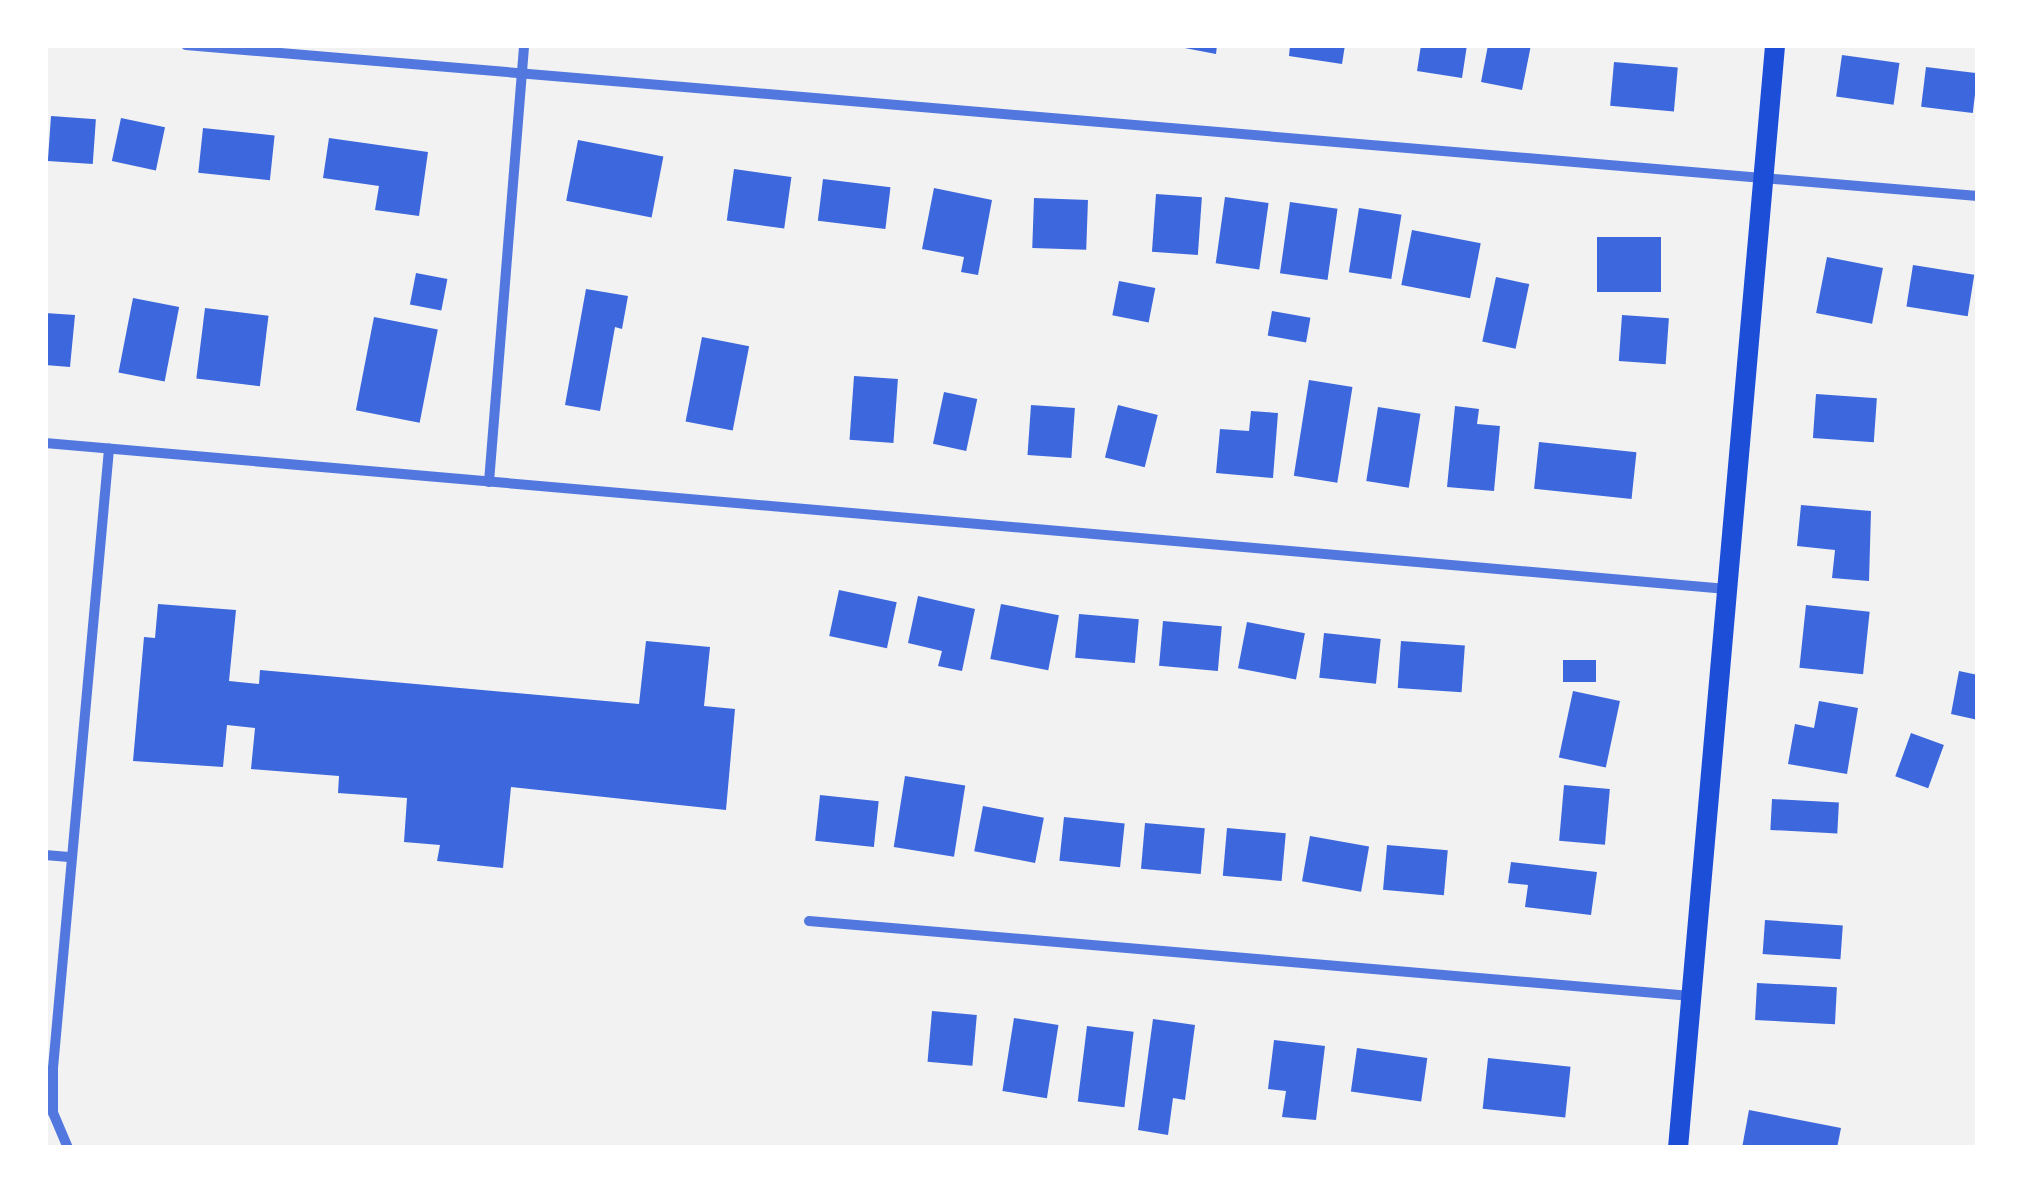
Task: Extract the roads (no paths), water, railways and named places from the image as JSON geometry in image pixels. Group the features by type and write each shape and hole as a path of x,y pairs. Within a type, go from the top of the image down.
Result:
{"main road":[{"path":"1678,1148 1776,45"}],"street":[{"path":"186,45 1978,196"},
{"path":"489,482 524,45"},
{"path":"45,443 1727,589"},
{"path":"68,1148 52,1113 53,1068 109,449"},
{"path":"45,855 70,857"},
{"path":"809,921 1692,996"}]}
